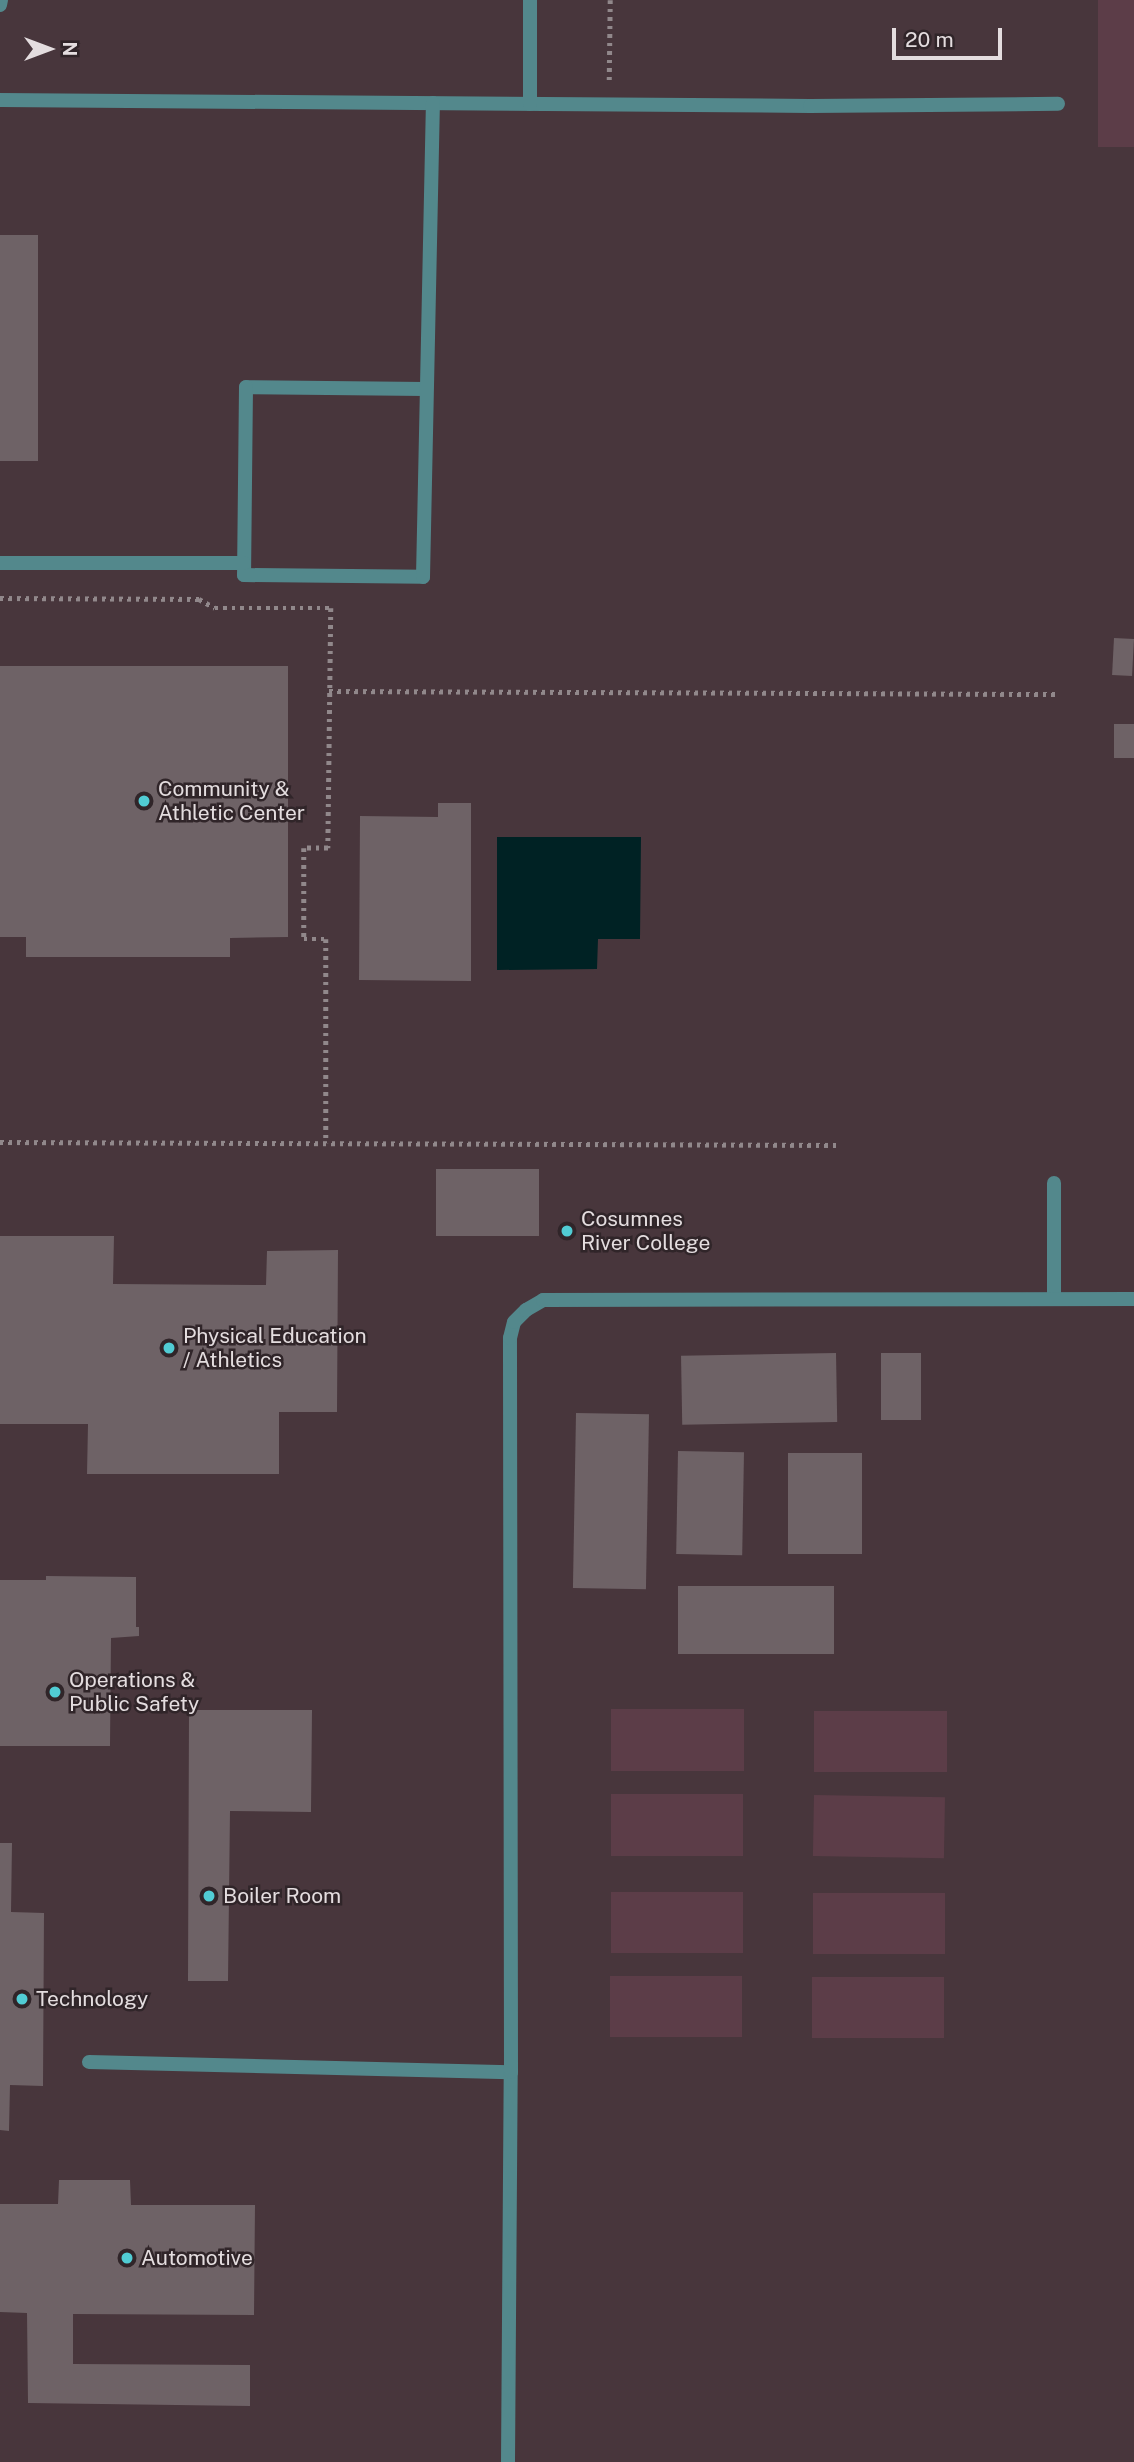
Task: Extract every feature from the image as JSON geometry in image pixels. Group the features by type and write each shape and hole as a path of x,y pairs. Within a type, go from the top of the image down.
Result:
{"lane":[{"path":"0,5 1,0"},
{"path":"530,0 530,104"},
{"path":"0,100 609,105 1058,104"},
{"path":"425,389 246,387 244,575 423,577 433,103"},
{"path":"0,563 244,563"},
{"path":"1054,1183 1054,1299"},
{"path":"508,2462 511,2072 509,1338 514,1322 526,1310 543,1300 1134,1299"},
{"path":"89,2062 511,2072"}],"path":[{"path":"609,105 610,0"},
{"path":"0,598 199,599 215,608 331,608 328,848 304,848 304,939 326,939 326,1143"},
{"path":"329,691 1056,694"},
{"path":"0,1142 836,1144"}],"shaded area":[{"name":"Cosumnes River College","path":"0,0 1134,0 1134,2462 0,2462"},
{"path":"1098,0 1134,0 1134,147 1098,147"},
{"path":"611,1709 744,1709 744,1771 611,1771"},
{"path":"814,1711 947,1711 947,1772 814,1772"},
{"path":"611,1794 743,1794 743,1856 611,1856"},
{"path":"814,1795 945,1797 944,1858 813,1856"},
{"path":"611,1892 743,1892 743,1953 611,1953"},
{"path":"813,1893 945,1893 945,1954 813,1954"},
{"path":"610,1976 742,1976 742,2037 610,2037"},
{"path":"812,1977 944,1977 944,2038 812,2038"}],"water":[{"path":"497,837 641,837 640,939 598,939 597,969 497,970"}],"building":[{"path":"0,235 38,235 38,461 0,461"},
{"path":"1114,638 1134,639 1132,676 1112,675"},
{"name":"Community & Athletic Center","path":"0,666 288,666 288,937 230,938 230,957 26,957 26,937 0,937"},
{"path":"1114,724 1134,724 1134,758 1114,758"},
{"path":"438,803 471,803 471,981 359,980 360,816 438,817"},
{"path":"436,1169 539,1169 539,1236 436,1236"},
{"name":"Physical Education / Athletics","path":"0,1236 114,1236 113,1284 266,1285 267,1251 338,1250 337,1412 279,1412 279,1474 87,1474 88,1424 0,1424"},
{"path":"836,1353 837,1422 682,1425 681,1356"},
{"path":"881,1353 921,1353 921,1420 881,1420"},
{"path":"576,1413 649,1414 646,1589 573,1588"},
{"path":"678,1451 744,1452 742,1555 676,1554"},
{"path":"788,1453 862,1453 862,1554 788,1554"},
{"name":"Operations & Public Safety","path":"46,1576 136,1577 136,1627 139,1627 139,1636 111,1638 110,1746 0,1746 0,1580 46,1580"},
{"path":"678,1586 834,1586 834,1654 678,1654"},
{"name":"Boiler Room","path":"189,1710 312,1710 311,1812 230,1811 228,1981 188,1981"},
{"name":"Technology","path":"0,1843 12,1843 11,1912 44,1913 43,2086 10,2085 9,2131 0,2130"},
{"name":"Automotive","path":"59,2180 130,2180 131,2205 255,2205 254,2315 73,2314 73,2364 250,2365 250,2406 28,2403 27,2313 0,2312 0,2204 58,2204"}],"place":[{"name":"Community & Athletic Center","path":"144,801"},
{"name":"Cosumnes River College","path":"567,1231"},
{"name":"Physical Education / Athletics","path":"169,1348"},
{"name":"Operations & Public Safety","path":"55,1692"},
{"name":"Boiler Room","path":"209,1896"},
{"name":"Technology","path":"22,1999"},
{"name":"Automotive","path":"127,2258"}]}
